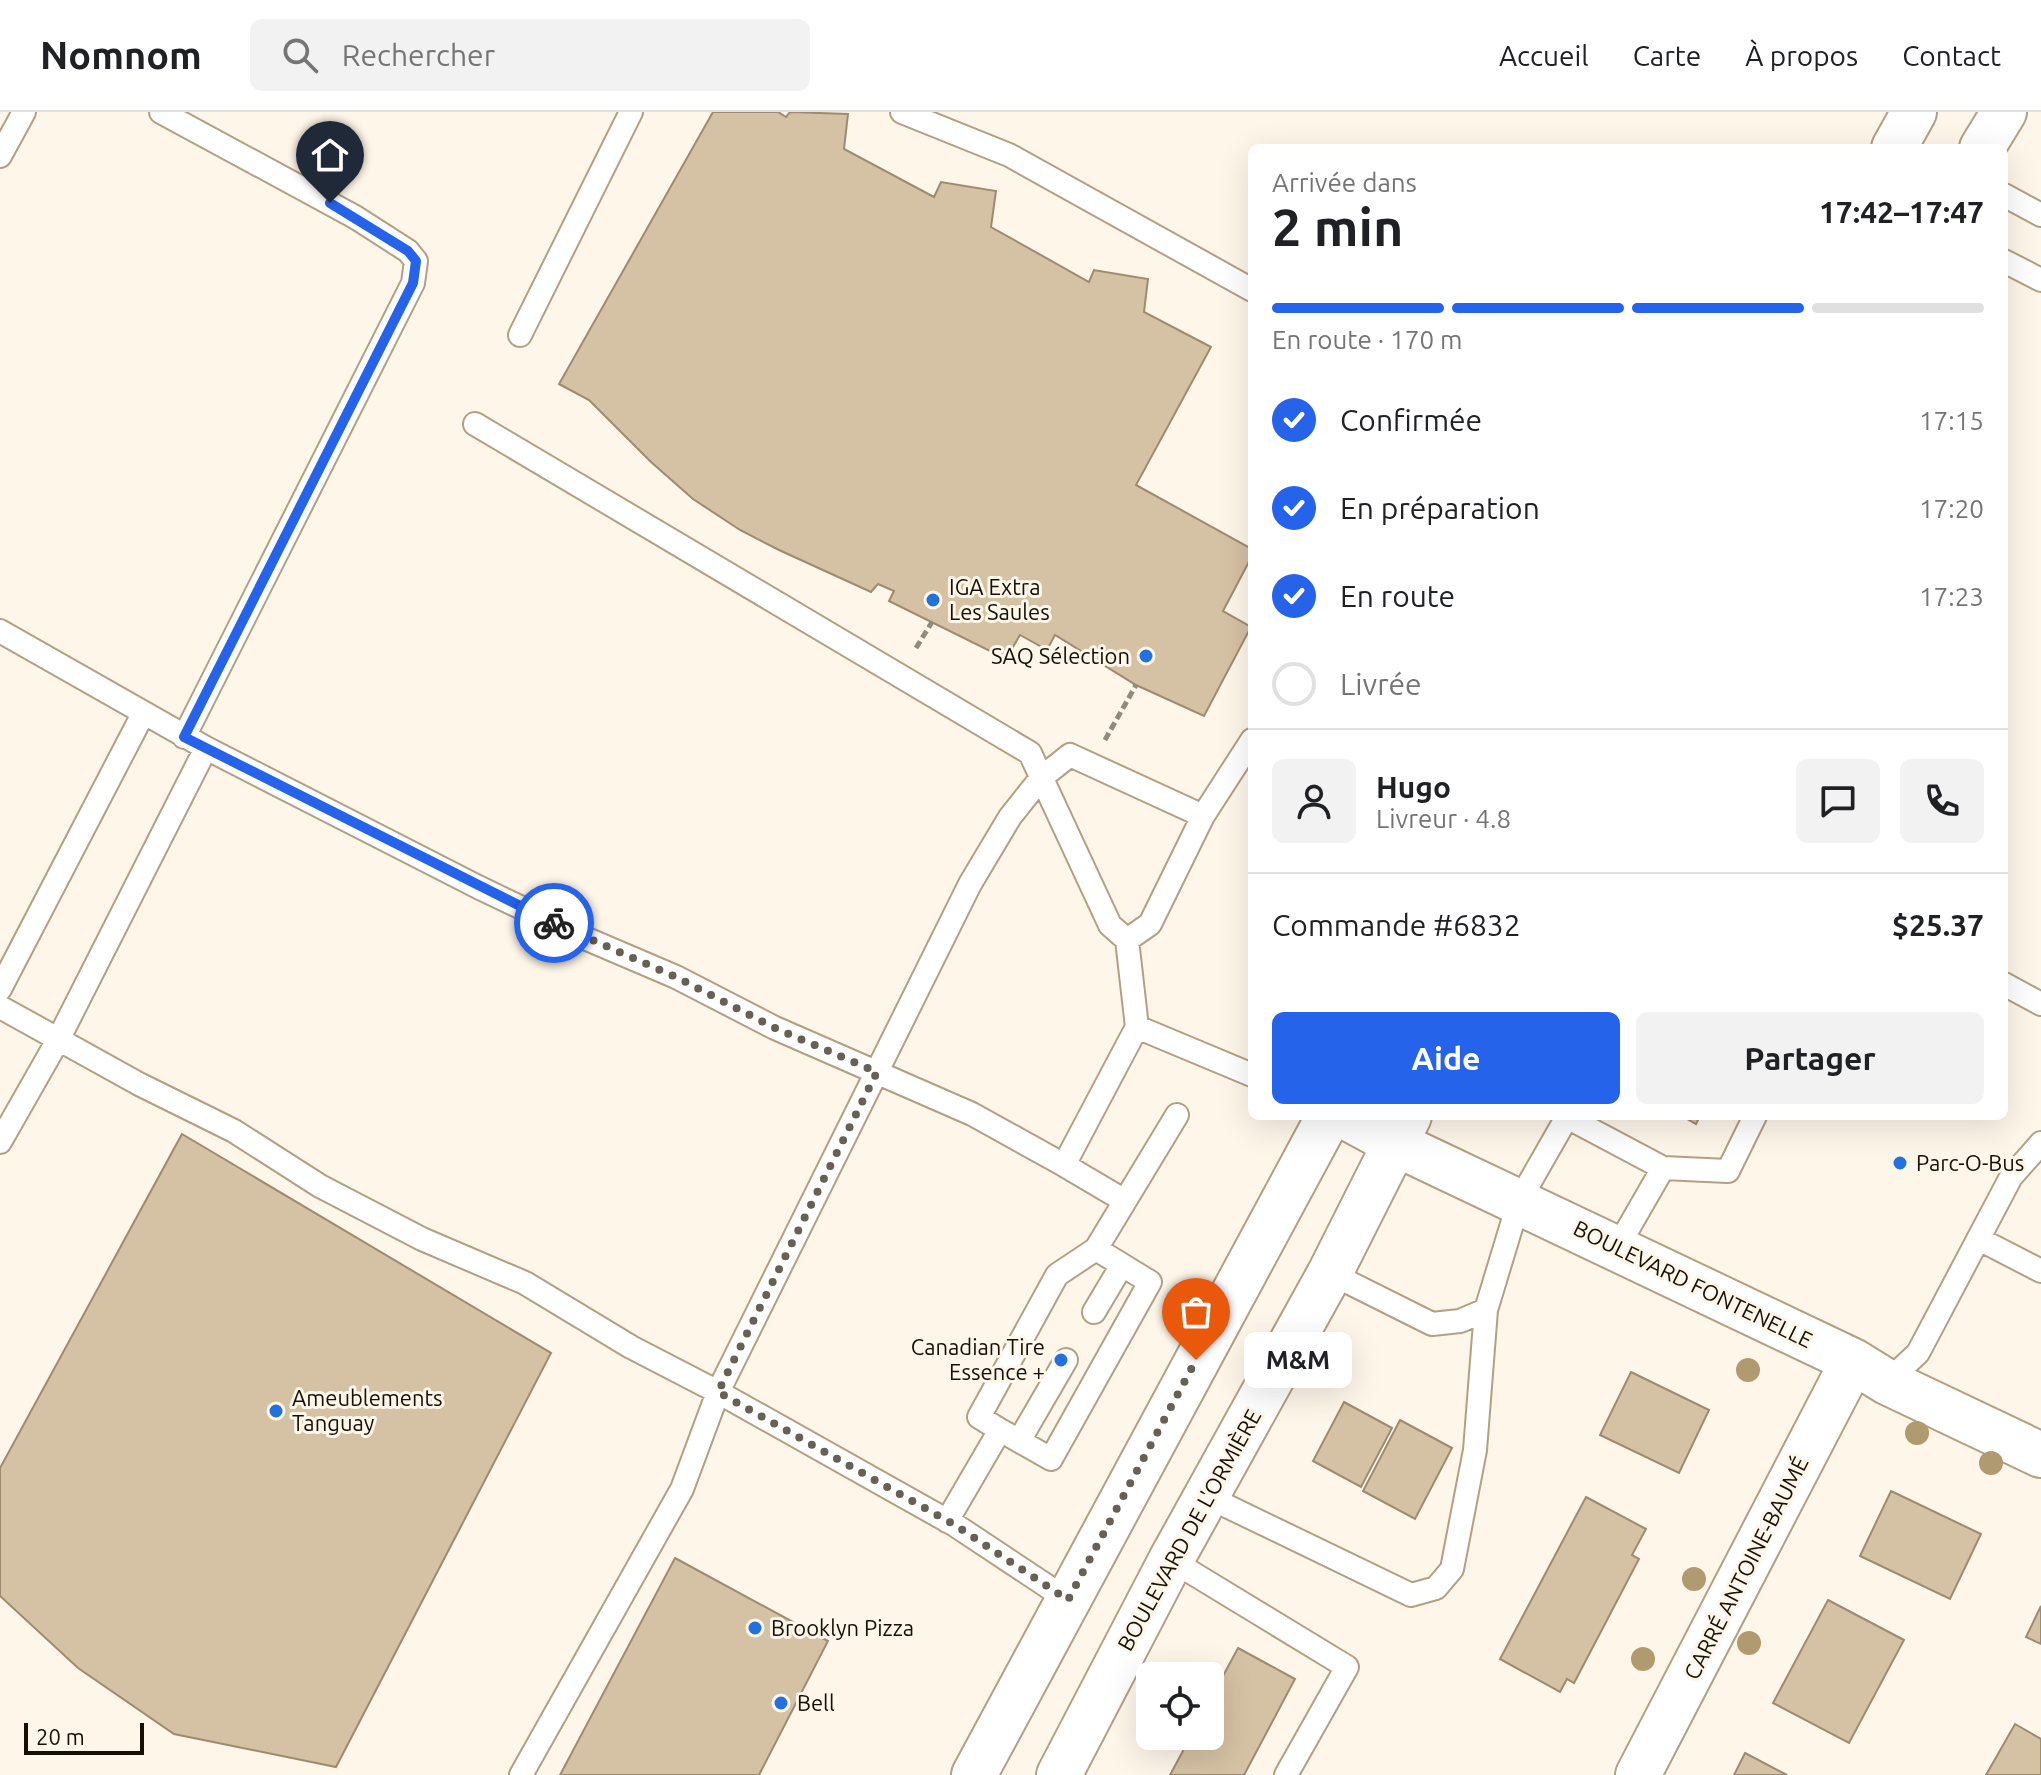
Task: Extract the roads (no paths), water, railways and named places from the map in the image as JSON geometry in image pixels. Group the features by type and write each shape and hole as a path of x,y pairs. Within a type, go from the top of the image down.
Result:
{"main road":[{"path":"1984,144 2004,112"},
{"path":"974,1775 1327,1120"},
{"name":"BOULEVARD FONTENELLE","path":"1360,1120 1401,1130 1519,1201 2041,1455"},
{"name":"BOULEVARD DE L'ORMIÈRE","path":"1059,1775 1171,1560 1330,1273 1401,1130"},
{"name":"CARRÉ ANTOINE-BAUMÉ","path":"1638,1775 1870,1371"}],"lane":[{"path":"0,156 24,112"},
{"path":"161,112 355,217 408,251 416,261 413,283 184,737"},
{"path":"520,335 631,112"},
{"path":"902,112 1009,155 1248,288"},
{"path":"2008,197 2041,215"},
{"path":"2008,263 2041,280"},
{"path":"475,424 1030,753 1110,925 1127,940 1137,1027 1064,1165"},
{"path":"0,631 184,737 478,887 580,936 676,977 775,1028 972,1114 1125,1201"},
{"path":"0,989 143,714"},
{"path":"1127,940 1150,924 1203,816 1248,746"},
{"path":"0,1142 58,1040 206,748"},
{"path":"521,1775 682,1489 718,1392 970,884 1010,817 1041,778 1070,755 1203,816"},
{"path":"2008,986 2041,1004"},
{"path":"0,1007 234,1131 320,1186 422,1239 525,1283 631,1347 718,1392 947,1521 1068,1600"},
{"path":"1137,1027 1248,1073"},
{"path":"1096,1249 1150,1282 1051,1459 979,1417 1057,1275 1096,1249 1177,1115"},
{"path":"1206,1496 1411,1595 1436,1588 1452,1569 1475,1450 1486,1310 1519,1201 1565,1120"},
{"path":"1573,1120 1663,1168 1728,1171 1753,1120"},
{"path":"1870,1371 1918,1353 2011,1177 2041,1143"},
{"path":"1617,1248 1663,1168"},
{"path":"1979,1239 2041,1271"},
{"path":"1094,1312 1122,1265"},
{"path":"1330,1273 1432,1324 1460,1321 1486,1310"},
{"path":"947,1521 1066,1360"},
{"path":"1171,1560 1347,1667 1286,1775"}],"place":[{"name":"IGA Extra Les Saules","path":"933,600"},
{"name":"SAQ Sélection","path":"1146,656"},
{"name":"Parc-O-Bus","path":"1900,1163"},
{"name":"Canadian Tire Essence +","path":"1061,1360"},
{"name":"M&M","path":"1196,1360"},
{"name":"Ameublements Tanguay","path":"276,1411"},
{"name":"Brooklyn Pizza","path":"755,1628"},
{"name":"Bell","path":"781,1703"}]}
